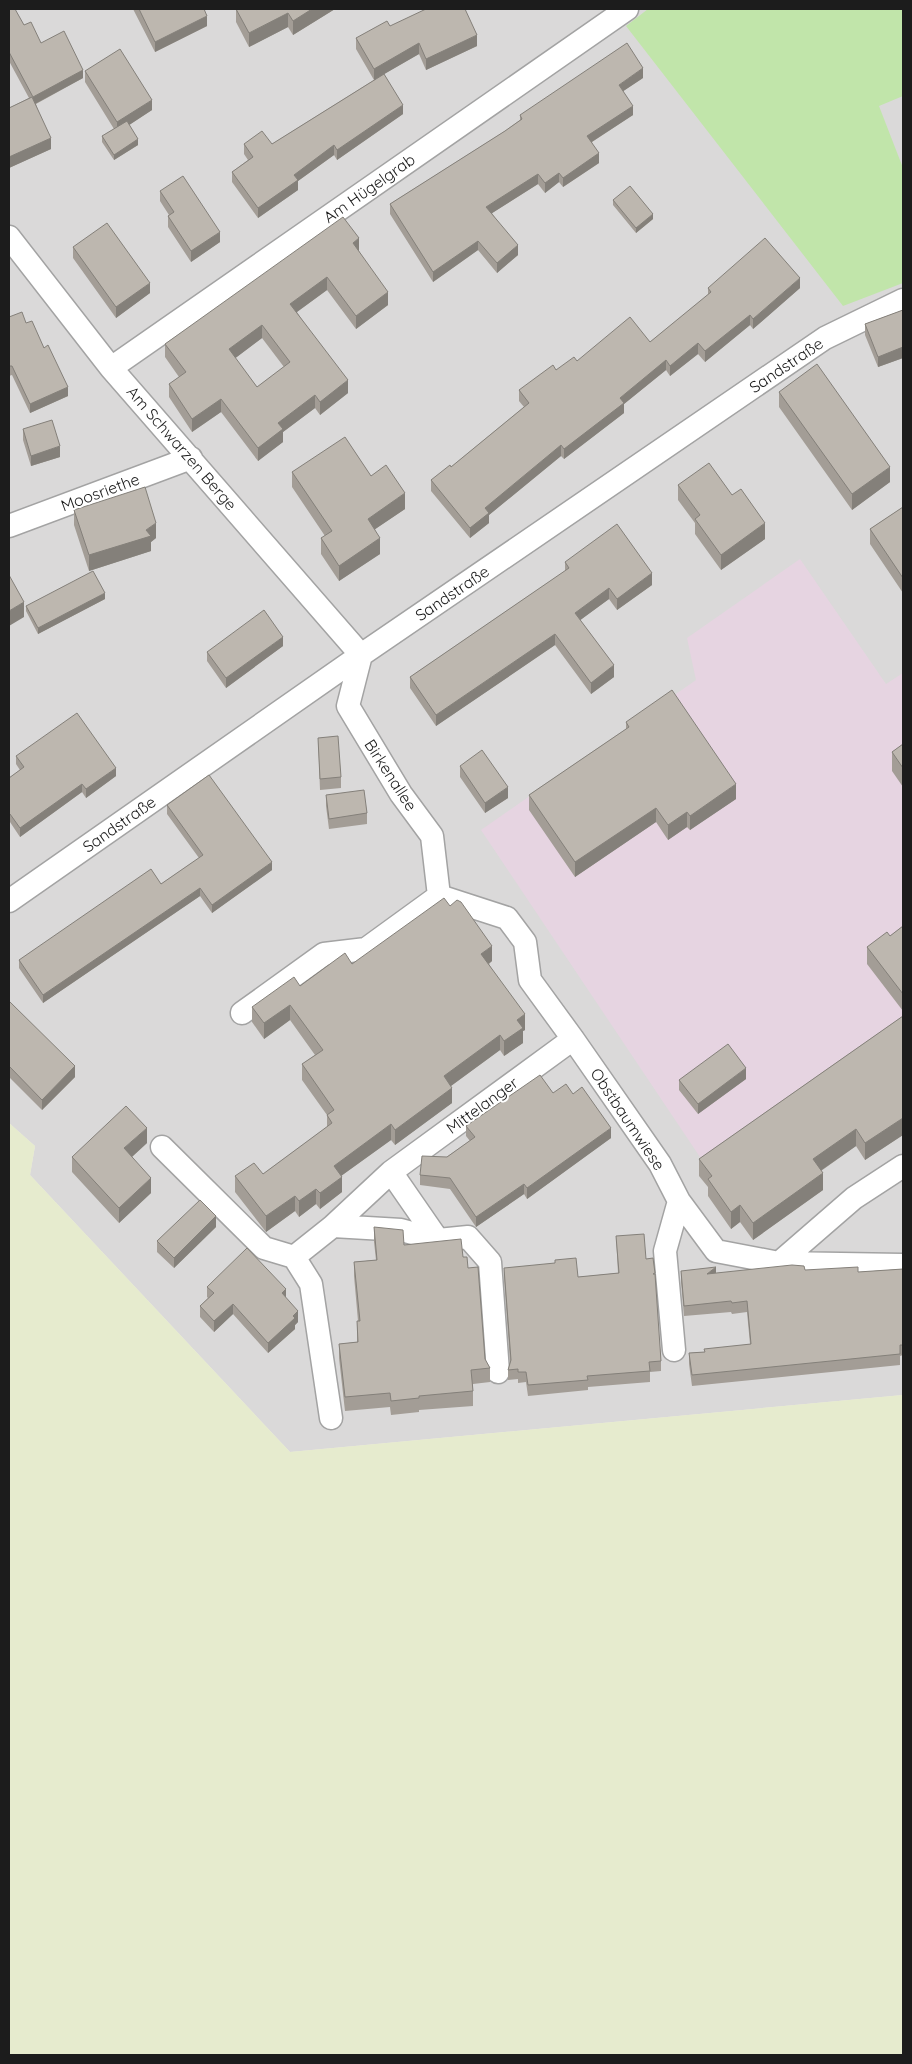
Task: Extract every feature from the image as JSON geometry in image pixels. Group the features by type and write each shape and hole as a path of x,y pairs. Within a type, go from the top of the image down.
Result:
{"street":[{"name":"Am Hügelgrab","path":"111,368 627,9"},
{"name":"Am Schwarzen Berge","path":"9,236 111,368 361,655"},
{"name":"Sandstraße","path":"9,901 361,655 825,338 903,300"},
{"name":"Moosriethe","path":"9,526 191,458"},
{"name":"Birkenallee","path":"361,655 348,706 401,794 432,836 439,896"},
{"path":"242,1013 324,954 366,949 439,896 507,918 525,942 530,980 573,1039"},
{"name":"Mittelanger","path":"294,1257 334,1226 391,1172 573,1039"},
{"name":"Obstbaumwiese","path":"573,1039 660,1164 679,1201 716,1251 779,1263 903,1266"},
{"path":"162,1147 264,1248 294,1257 311,1284 331,1418"},
{"path":"779,1263 854,1198 903,1166"},
{"path":"391,1172 438,1240"},
{"path":"674,1350 665,1251 679,1201"},
{"path":"334,1226 401,1230 438,1240 468,1237 490,1262 498,1372"}],"shaded area":[{"path":"9,9 903,9 903,1395 290,1452 30,1175 35,1146 9,1123"},
{"path":"800,559 886,684 903,673 903,1037 706,1166 481,830 696,680 687,638"}],"green space":[{"path":"648,9 903,9 903,96 879,106 903,168 903,283 843,306 626,26"},
{"path":"9,1123 35,1146 30,1175 290,1452 903,1395 903,2055 9,2055"}],"building":[{"path":"9,9 15,9 24,25 31,22 41,43 64,31 83,70 33,97 9,52"},
{"path":"139,9 204,9 207,16 155,42"},
{"path":"236,9 312,9 293,21 288,13 249,33"},
{"path":"426,9 465,9 477,35 426,59 419,43 374,69 356,38 387,21 390,26"},
{"path":"627,43 643,68 619,85 633,106 587,136 599,153 563,178 559,173 545,183 538,174 486,207 518,245 497,263 478,241 433,272 390,204 505,131 522,119 520,115"},
{"path":"120,49 152,100 117,122 85,71"},
{"path":"384,74 403,105 337,150 334,145 294,175 298,180 258,208 232,172 253,157 244,144 262,131 272,144"},
{"path":"32,97 51,138 9,157 9,108"},
{"path":"127,121 138,139 114,155 102,136"},
{"path":"183,176 220,232 191,251 168,216 174,212 160,191"},
{"path":"630,186 653,214 636,228 613,200"},
{"path":"343,217 359,238 353,243 388,292 356,316 327,277 290,304 348,380 320,402 315,395 278,423 283,429 258,448 221,399 192,419 169,384 186,372 165,344","holes":["262,325 290,362 257,387 229,349"]},
{"path":"107,223 150,283 116,307 73,247"},
{"path":"765,238 800,278 753,319 750,315 705,351 698,343 670,366 666,360 620,398 624,403 564,449 561,445 485,508 489,513 470,528 431,480 450,465 451,467 529,403 519,390 553,365 556,370 574,357 577,361 630,317 650,342 711,292 708,288"},
{"path":"903,310 903,347 878,357 865,324"},
{"path":"22,312 26,323 32,321 44,348 48,345 68,387 30,404 12,366 9,366 9,317"},
{"path":"817,364 890,467 852,494 779,392"},
{"path":"52,420 60,446 31,456 23,429"},
{"path":"345,437 371,476 386,465 405,493 368,519 380,538 339,566 321,538 332,531 292,472"},
{"path":"709,463 732,495 741,489 765,523 721,555 695,519 700,515 678,485"},
{"path":"145,487 156,523 146,530 151,536 89,555 74,510"},
{"path":"903,507 903,578 870,529"},
{"path":"617,524 652,573 617,599 609,588 575,613 614,665 591,683 555,634 436,715 410,677 569,568 565,562"},
{"path":"93,571 105,593 38,628 26,606"},
{"path":"9,575 24,602 9,611"},
{"path":"264,610 283,637 226,678 207,652"},
{"path":"672,690 736,784 690,816 687,812 668,825 656,808 575,862 529,795 629,727 626,722"},
{"path":"77,713 116,768 86,789 82,784 20,828 9,815 9,778 24,767 16,756"},
{"path":"338,736 341,777 320,779 318,738"},
{"path":"903,744 903,768 892,752"},
{"path":"482,750 508,787 485,803 460,766"},
{"path":"209,775 272,862 212,905 200,888 43,995 19,960 151,869 161,884 203,855 167,805"},
{"path":"364,790 367,813 329,819 326,795"},
{"path":"444,898 450,906 457,900 461,902 492,946 481,954 525,1014 517,1020 523,1028 504,1041 500,1035 444,1076 452,1088 395,1130 391,1124 334,1166 342,1177 320,1193 316,1189 299,1201 295,1196 266,1216 235,1176 254,1163 263,1174 332,1123 327,1115 334,1110 302,1064 323,1050 290,1005 264,1023 252,1007 294,977 300,986 345,953 352,964"},
{"path":"903,926 903,994 867,947 887,932 890,936"},
{"path":"9,1001 75,1066 42,1100 9,1066"},
{"path":"903,1016 903,1118 865,1143 856,1129 813,1159 823,1173 753,1223 740,1205 731,1212 708,1179 712,1176 699,1159"},
{"path":"728,1044 746,1068 698,1104 679,1080"},
{"path":"540,1075 553,1093 566,1084 573,1094 582,1087 611,1128 527,1188 524,1184 476,1217 450,1178 420,1175 422,1156 447,1157 475,1137 466,1126"},
{"path":"126,1106 147,1128 124,1148 151,1178 119,1208 72,1157"},
{"path":"200,1200 216,1216 174,1258 157,1241"},
{"path":"374,1227 403,1230 404,1245 461,1239 463,1257 467,1257 468,1268 478,1267 485,1359 490,1368 471,1370 473,1391 419,1396 419,1398 391,1401 390,1393 345,1397 339,1344 358,1342 357,1321 360,1321 354,1262 377,1260"},
{"path":"644,1234 646,1259 653,1258 661,1361 649,1362 650,1371 587,1376 588,1380 528,1385 526,1372 518,1372 518,1369 508,1370 511,1360 504,1268 555,1263 555,1260 576,1258 578,1277 619,1273 616,1236"},
{"path":"247,1248 286,1289 282,1293 298,1311 293,1316 295,1318 268,1343 233,1304 214,1321 200,1306 214,1293 207,1287"},
{"path":"792,1265 804,1266 805,1270 858,1267 858,1272 903,1269 903,1345 900,1345 900,1354 692,1375 689,1353 705,1352 704,1349 751,1344 747,1301 684,1306 681,1271 716,1267 707,1274"}]}
